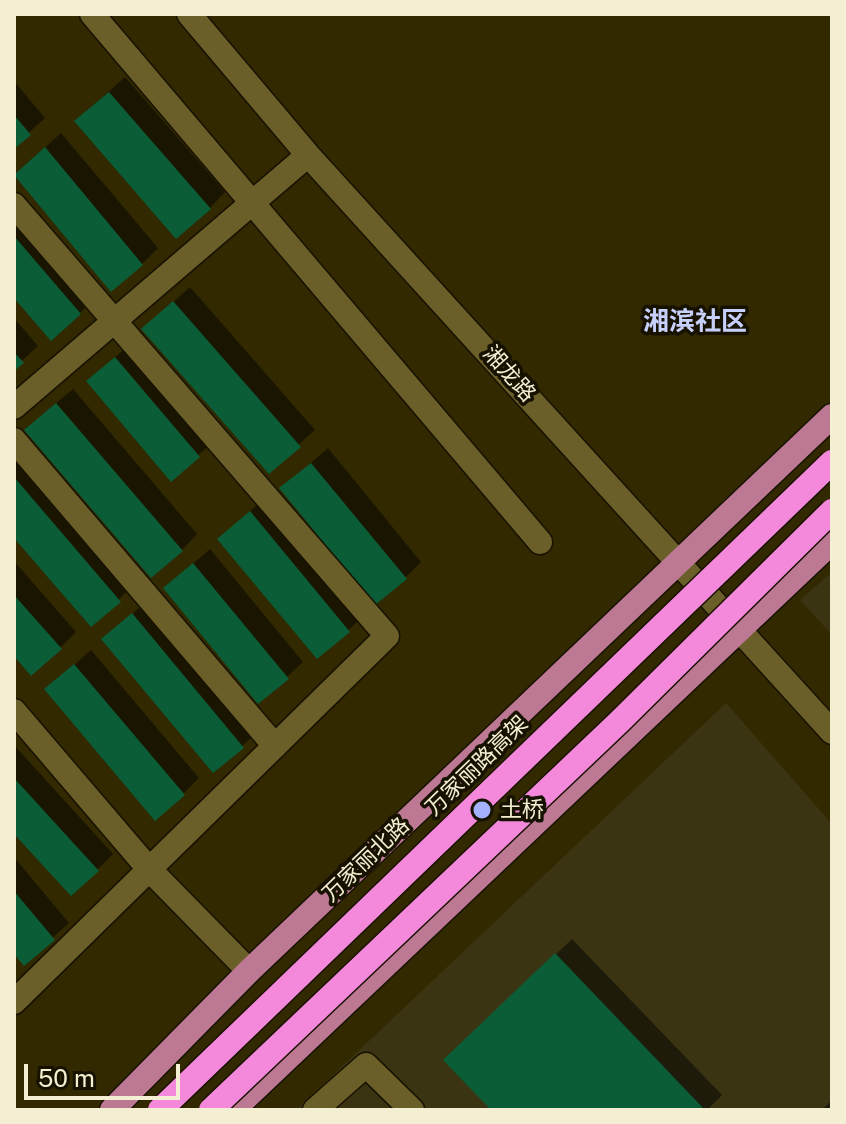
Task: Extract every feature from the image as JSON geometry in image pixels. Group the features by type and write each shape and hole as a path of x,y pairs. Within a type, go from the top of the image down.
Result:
{"highway":[{"name":"万家丽路高架","path":"160,1110 832,462"},
{"path":"211,1110 607,733 832,511"}],"main road":[{"name":"万家丽北路","path":"112,1110 249,971 832,416"},
{"path":"233,1110 832,542"}],"street":[{"path":"92,14 540,542"},
{"name":"湘龙路","path":"189,14 308,155 832,732"},
{"path":"14,407 308,155"},
{"path":"14,205 387,636 149,869 16,994"},
{"path":"14,440 275,746"},
{"path":"14,711 149,869 249,971"},
{"path":"315,1110 366,1065 412,1110"}],"shaded area":[{"path":"832,572 832,635 800,600"},
{"path":"726,703 832,824 832,1110 296,1110"}],"building":[{"path":"109,92 211,209 176,239 74,121"},
{"path":"14,115 31,135 14,149"},
{"path":"45,147 143,265 111,292 14,175"},
{"path":"14,236 81,314 51,341 14,298"},
{"path":"173,301 301,447 269,474 141,329"},
{"path":"14,352 24,363 14,371"},
{"path":"115,357 200,457 171,482 86,381"},
{"path":"56,403 183,551 151,578 24,430"},
{"path":"311,463 407,579 375,605 279,488"},
{"path":"14,477 121,602 91,627 14,538"},
{"path":"250,511 350,632 317,659 217,539"},
{"path":"193,563 289,679 258,704 163,588"},
{"path":"14,595 62,649 31,676 14,656"},
{"path":"132,613 244,748 213,773 101,639"},
{"path":"74,664 185,795 155,821 44,689"},
{"path":"14,778 99,871 71,896 14,834"},
{"path":"14,891 55,940 24,966 14,954"},
{"path":"555,953 705,1110 491,1110 443,1060"}],"place":[{"name":"土桥","path":"482,810"}],"district":[{"name":"湘滨社区","path":"695,322"}]}
